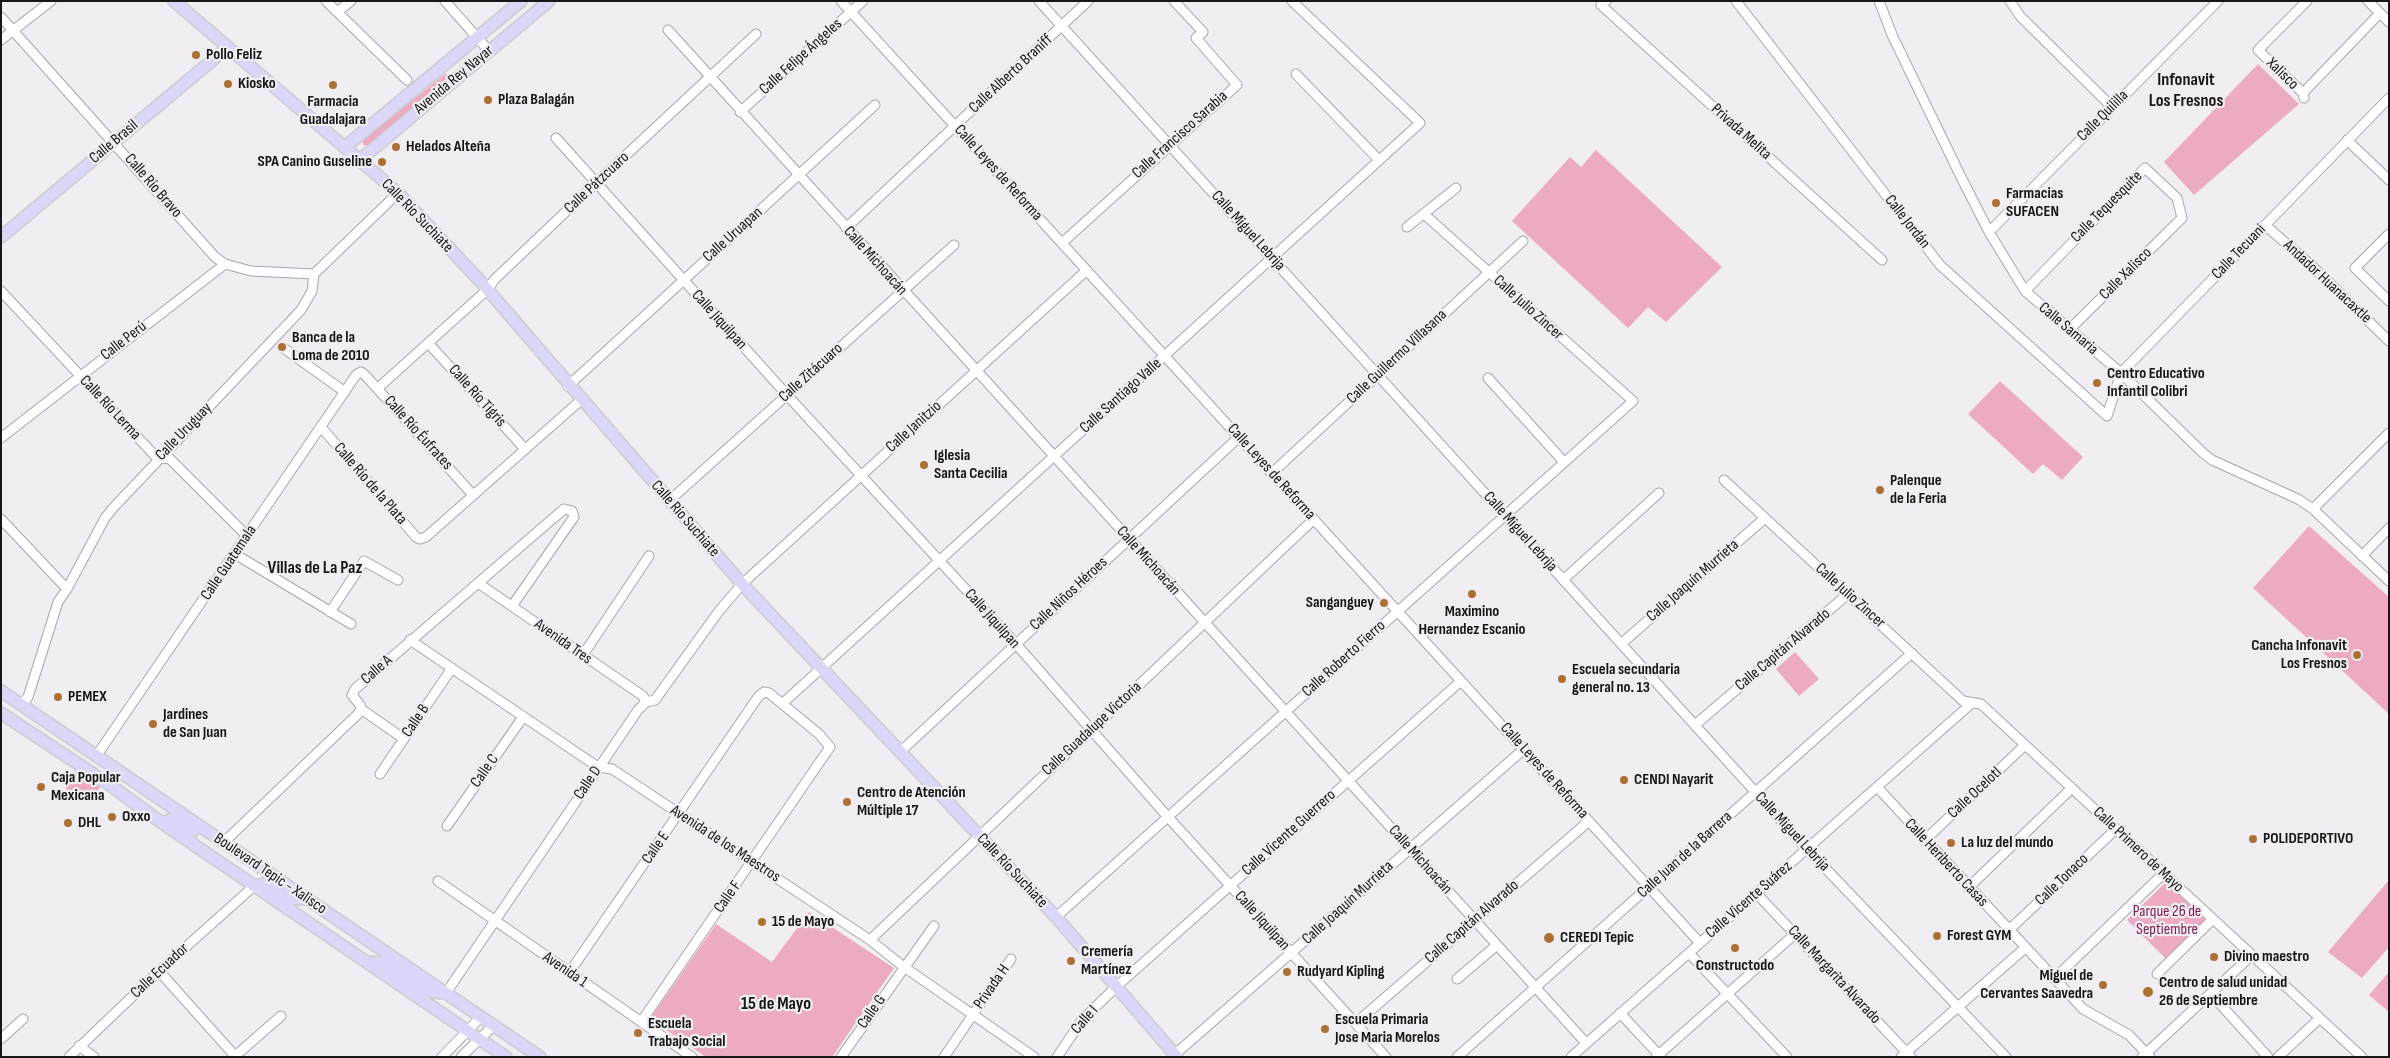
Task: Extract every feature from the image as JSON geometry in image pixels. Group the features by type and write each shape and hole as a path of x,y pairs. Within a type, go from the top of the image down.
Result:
{"main road":[{"name":"Calle Río Suchiate","path":"174,1 398,193 486,290 742,584 1056,917 1175,1056"},
{"name":"Avenida Rey Nayar","path":"345,147 521,1"},
{"name":"Avenida Rey Nayar","path":"360,160 550,1"},
{"name":"Calle Brasil","path":"1,237 227,48"},
{"path":"445,64 456,78"},
{"name":"Boulevard Tepic - Xalisco","path":"1,691 540,1057"},
{"path":"1,700 21,704"},
{"name":"Boulevard Tepic - Xalisco","path":"1,713 110,784 162,823 506,1057"},
{"path":"73,760 81,756 91,756 119,777 130,777"},
{"path":"162,823 172,819 212,842 223,843"},
{"path":"254,886 264,884 288,899 308,899"},
{"path":"368,963 385,962 428,991 446,993"}],"street":[{"path":"1,40 52,1"},
{"path":"326,1 407,80"},
{"path":"337,12 351,1"},
{"path":"445,1 489,51"},
{"name":"Calle Leyes de Reforma","path":"842,1 1700,943"},
{"name":"Calle Felipe Ángeles","path":"740,112 863,1"},
{"name":"Calle Miguel Lebrija","path":"1039,1 1807,849 2006,1057"},
{"name":"Calle Alberto Braniff","path":"846,228 1088,1"},
{"name":"Calle Francisco Sarabia","path":"1062,244 1237,84 1196,38 1203,32 1174,1"},
{"name":"Calle Santiago Valle","path":"823,669 1420,124 1292,1"},
{"name":"Calle Jordán","path":"1736,1 1940,265 2107,416"},
{"name":"Calle Samaria","path":"1879,1 1893,37 1989,232 2025,291 2121,373 2203,453 2212,460 2298,499 2313,509 2389,581"},
{"path":"2010,1 2020,16 2112,107"},
{"name":"Calle Quililla","path":"1989,232 2218,1"},
{"name":"Xalisco","path":"2307,1 2258,50 2303,96 2380,13"},
{"path":"2368,1 2389,22"},
{"name":"Privada Melita","path":"1603,3 1882,260"},
{"name":"Calle Río Bravo","path":"1,17 224,264"},
{"name":"Calle Michoacán","path":"668,30 709,78 1586,1043"},
{"name":"Calle Pátzcuaro","path":"486,290 495,279 595,184 756,34"},
{"path":"1296,74 1379,160"},
{"name":"Calle Tecuani","path":"2107,416 2121,373 2389,98"},
{"name":"Calle Uruapan","path":"568,386 875,104"},
{"name":"Calle Jiquilpan","path":"556,138 595,184 684,280 786,395 1016,644 1167,816 1386,1057"},
{"path":"2347,140 2389,180"},
{"name":"Calle Tequesquite","path":"2025,291 2145,168 2177,198 2182,218"},
{"path":"1407,227 1456,188"},
{"path":"224,264 251,271 314,274 398,193"},
{"name":"Calle Julio Zincer","path":"1424,214 1633,400"},
{"name":"Calle Xalisco","path":"2069,330 2182,218"},
{"name":"Andador Huanacaxtle","path":"2265,225 2311,265 2389,341"},
{"path":"2389,234 2355,268 2389,301"},
{"name":"Calle Guillermo Villasana","path":"1272,473 1523,241"},
{"name":"Calle Zitácuaro","path":"669,501 954,245"},
{"name":"Calle Perú","path":"1,438 224,264"},
{"name":"Calle Janitzio","path":"742,584 1087,270"},
{"name":"Calle Uruguay","path":"21,704 28,696 53,614 105,518 158,459 301,310 312,291 314,274"},
{"path":"378,388 429,344 486,290"},
{"name":"Calle Río Lerma","path":"1,291 158,459 169,458 247,536"},
{"name":"Calle Río Tigris","path":"429,344 525,449"},
{"path":"282,348 345,392"},
{"name":"Calle Río Éufrates","path":"361,372 378,388 473,495"},
{"name":"Calle Guatemala","path":"97,755 356,375 361,372"},
{"path":"1488,378 1564,462"},
{"path":"473,495 580,400"},
{"name":"Calle Roberto Fierro","path":"1056,917 1633,400"},
{"name":"Calle Río de la Plata","path":"321,427 420,539 426,537 473,495"},
{"path":"2313,509 2389,433"},
{"name":"Calle Niños Héroes","path":"900,752 1239,437"},
{"name":"Calle Julio Zincer","path":"1724,480 1963,701 1976,703"},
{"path":"1563,580 1659,493"},
{"name":"Calle A","path":"223,843 360,709 352,698 355,689 564,509 572,511 574,517 512,606"},
{"name":"Calle Joaquín Murrieta","path":"1622,644 1765,518"},
{"path":"1,519 68,589"},
{"name":"Calle Guadalupe Victoria","path":"870,940 1314,519"},
{"path":"2362,556 2389,528"},
{"path":"235,554 351,624"},
{"path":"583,656 649,556"},
{"path":"330,612 364,561 398,580"},
{"name":"Avenida Tres","path":"478,583 643,696 646,702"},
{"name":"Calle D","path":"446,993 638,710 646,702 655,700 719,611 742,584"},
{"name":"Calle Capitán Alvarado","path":"1695,725 1848,594"},
{"name":"Avenida de los Maestros","path":"410,640 598,767 612,769 870,940 1034,1057"},
{"name":"Calle Juan de la Barrera","path":"1457,1057 1912,653"},
{"name":"Calle B","path":"380,774 452,668"},
{"path":"783,703 823,669"},
{"name":"Calle Vicente Guerrero","path":"1117,986 1461,681"},
{"name":"Calle E","path":"569,973 758,697 764,692 769,693 783,703 830,747"},
{"name":"Calle Primero de Mayo","path":"1976,703 2072,788 2362,1057"},
{"name":"Calle Vicente Suárez","path":"1571,1057 1876,787 1976,703"},
{"path":"360,709 404,740"},
{"name":"Calle C","path":"447,826 523,717"},
{"name":"Calle Ocelotl","path":"1925,840 2025,745"},
{"name":"Calle F","path":"641,1022 753,862 830,747"},
{"name":"Calle Joaquín Murrieta","path":"1175,1056 1524,749"},
{"name":"Calle Heriberto Casas","path":"1876,787 1968,888 2083,1009 2129,1035 2146,1055"},
{"path":"1968,888 2072,788"},
{"name":"Calle Capitán Alvarado","path":"1356,1023 1589,821"},
{"name":"Calle Tonaco","path":"2009,930 2116,829"},
{"path":"2054,979 2164,873"},
{"name":"Avenida 1","path":"438,881 688,1056"},
{"name":"Calle Ecuador","path":"68,1057 158,971 254,886"},
{"name":"Calle Margarita Alvarado","path":"1756,894 1906,1055"},
{"path":"2157,974 2213,919"},
{"name":"Calle G","path":"841,1057 934,926"},
{"path":"1620,1013 1659,1056 1795,934"},
{"path":"1457,978 1497,945"},
{"path":"1906,1055 2025,948"},
{"path":"1689,953 1787,1057"},
{"path":"2146,1055 2252,955"},
{"name":"Privada H","path":"944,1057 1011,959"},
{"path":"158,971 235,1057 281,1016"},
{"name":"Calle I","path":"1057,1057 1082,1020 1117,986"},
{"path":"2211,994 2268,1057"},
{"path":"442,1057 481,1017"},
{"path":"2278,1057 2320,1018"},
{"path":"1,1039 23,1019"},
{"path":"461,1057 494,1025"},
{"path":"79,1046 94,1057"}],"green space":[{"path":"2258,64 2299,104 2194,195 2164,162"},
{"path":"445,74 449,74 449,78 368,145 363,145 363,140"},
{"path":"1596,150 1722,267 1666,322 1648,307 1628,328 1512,221 1570,157 1581,167"},
{"path":"2000,381 2083,457 2062,480 2043,464 2033,474 1968,414"},
{"name":"Cancha Infonavit Los Fresnos","path":"2309,526 2389,597 2389,714 2253,588"},
{"path":"1795,652 1819,679 1799,696 1776,669"},
{"path":"74,771 100,787 94,797 86,802 71,799 66,790 68,780"},
{"path":"2389,880 2389,947 2362,978 2328,952"},
{"name":"Parque 26 de Septiembre","path":"2166,882 2208,922 2168,961 2127,920"},
{"path":"809,912 894,968 832,1057 706,1057 650,1019 716,924 772,962"},
{"path":"2389,972 2389,1012 2369,995"}],"place":[{"name":"Pollo Feliz","path":"196,55"},
{"name":"Kiosko","path":"228,84"},
{"name":"Farmacia Guadalajara","path":"333,85"},
{"name":"Plaza Balagán","path":"488,100"},
{"name":"Helados Alteña","path":"396,147"},
{"name":"SPA Canino Guseline","path":"382,162"},
{"name":"Farmacias SUFACEN","path":"1996,203"},
{"name":"Banca de la Loma de 2010","path":"282,347"},
{"name":"Centro Educativo Infantil Colibri","path":"2097,383"},
{"name":"Iglesia Santa Cecilia","path":"924,465"},
{"name":"Palenque de la Feria","path":"1880,490"},
{"name":"Maximino Hernandez Escanio","path":"1472,594"},
{"name":"Sanganguey","path":"1384,603"},
{"name":"Cancha Infonavit Los Fresnos","path":"2357,655"},
{"name":"Escuela secundaria general no. 13","path":"1562,679"},
{"name":"PEMEX","path":"58,697"},
{"name":"Jardines de San Juan","path":"153,724"},
{"name":"CENDI Nayarit","path":"1624,780"},
{"name":"Caja Popular Mexicana","path":"41,787"},
{"name":"Centro de Atención Múltiple 17","path":"847,802"},
{"name":"Oxxo","path":"112,817"},
{"name":"DHL","path":"68,823"},
{"name":"POLIDEPORTIVO","path":"2253,839"},
{"name":"La luz del mundo","path":"1951,843"},
{"name":"15 de Mayo","path":"762,922"},
{"name":"Forest GYM","path":"1937,936"},
{"name":"CEREDI Tepic","path":"1549,938"},
{"name":"Constructodo","path":"1735,948"},
{"name":"Divino maestro","path":"2214,957"},
{"name":"Cremería Martínez","path":"1071,961"},
{"name":"Rudyard Kipling","path":"1287,972"},
{"name":"Miguel de Cervantes Saavedra","path":"2103,985"},
{"name":"Centro de salud unidad 26 de Septiembre","path":"2148,992"},
{"name":"Escuela Primaria Jose Maria Morelos","path":"1325,1029"},
{"name":"Escuela Trabajo Social","path":"638,1033"}],"district":[{"name":"Infonavit Los Fresnos","path":"2186,90"},
{"name":"Villas de La Paz","path":"315,568"},
{"name":"15 de Mayo","path":"776,1004"}]}
